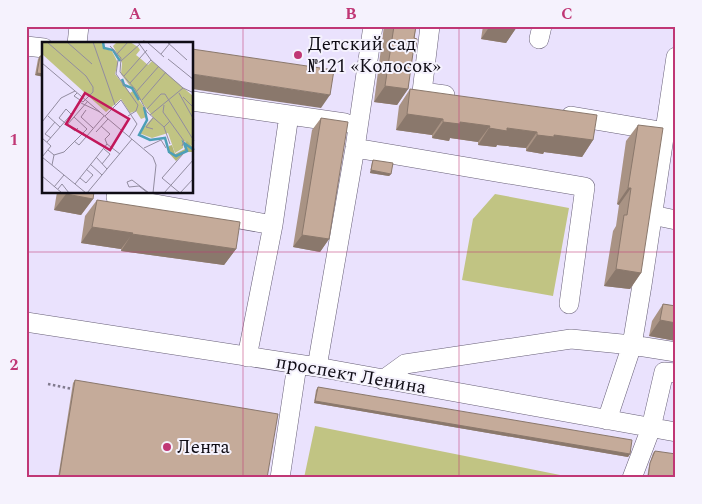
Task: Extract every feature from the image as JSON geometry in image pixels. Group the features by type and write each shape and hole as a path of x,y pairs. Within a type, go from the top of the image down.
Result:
{"street":[{"path":"77,42 79,26"},
{"path":"317,367 355,148 372,26"},
{"path":"430,26 422,92 460,98"},
{"path":"26,46 42,48"},
{"path":"607,420 632,345 676,57"},
{"path":"194,101 358,125"},
{"path":"557,114 664,131"},
{"path":"246,357 273,225 289,115"},
{"path":"355,148 585,187 569,304"},
{"path":"117,194 116,197 273,225"},
{"path":"652,215 676,220"},
{"name":"проспект Ленина","path":"26,322 317,367 676,432"},
{"path":"383,380 405,364 571,339 632,345 676,352"},
{"path":"280,478 297,365"},
{"path":"632,478 651,428 664,372 676,373"}],"path":[{"path":"48,384 72,389"}],"green space":[{"path":"495,194 569,208 553,296 462,280 473,219"},
{"path":"315,426 575,478 304,478"}],"building":[{"path":"394,26 416,26 414,38 417,39 408,89 385,86"},
{"path":"194,49 334,70 330,95 194,74"},
{"path":"40,56 42,56 42,74 37,73"},
{"path":"410,89 597,115 593,140 554,135 554,137 537,135 537,132 507,128 507,131 489,128 490,126 443,122 443,119 407,114"},
{"path":"321,118 348,122 329,239 302,235"},
{"path":"638,125 663,128 641,273 616,269 624,215 627,215 631,188 628,188"},
{"path":"373,160 393,163 391,174 371,170"},
{"path":"66,194 94,194 93,199"},
{"path":"97,200 240,222 236,249 92,227"},
{"path":"663,304 676,306 676,323 660,320"},
{"name":"Лента","path":"75,380 278,414 267,478 59,478"},
{"path":"318,387 632,440 630,454 315,401"},
{"path":"655,451 676,454 676,478 648,478 650,463"}],"place":[{"name":"Детский сад №121 «Колосок»","path":"298,55"},
{"name":"Лента","path":"167,447"}]}
